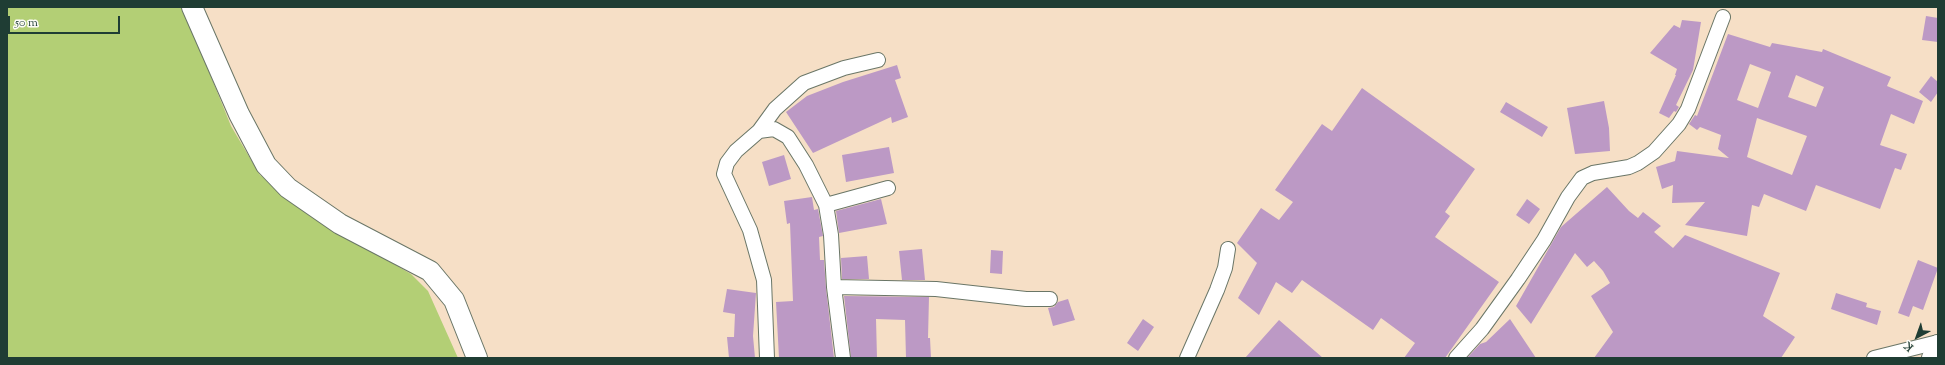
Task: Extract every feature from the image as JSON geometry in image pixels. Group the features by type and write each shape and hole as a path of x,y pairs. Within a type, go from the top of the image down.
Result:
{"street":[{"path":"192,7 239,114 266,165 288,188 340,224 430,271 454,300 477,358"},
{"path":"1456,358 1482,329 1518,279 1544,240 1568,197 1582,178 1593,173 1629,167 1638,163 1654,152 1679,124 1688,109 1722,17"},
{"path":"766,358 764,280 760,261 750,230 724,174 727,163 736,151 759,131 775,109 804,84 844,68 878,60"},
{"path":"759,131 774,129 788,137 806,165 826,205 831,235 834,287 843,358"},
{"path":"826,205 888,188"},
{"path":"1187,358 1217,290 1225,268 1228,249"},
{"path":"834,287 936,289 1026,299 1050,299"},
{"path":"1874,358 1938,342"},
{"path":"1932,358 1938,345"}],"green space":[{"path":"7,7 183,7 231,126 260,175 334,229 411,274 428,291 458,358 7,358"}],"building":[{"path":"1926,16 1938,18 1938,42 1922,40"},
{"path":"1682,20 1701,22 1693,70 1676,105 1679,107 1669,118 1659,113 1676,75 1677,69 1650,53 1674,25 1680,28"},
{"path":"1728,34 1770,47 1772,43 1822,52 1823,49 1891,77 1887,86 1923,101 1914,124 1891,114 1880,145 1907,154 1901,170 1895,168 1880,209 1816,185 1806,211 1764,194 1759,207 1752,205 1747,236 1685,225 1705,202 1672,203 1673,185 1662,189 1656,167 1675,161 1677,151 1729,158 1718,149 1721,135 1700,127 1697,130 1689,124 1695,115 1697,116","holes":["1750,64 1771,72 1758,108 1737,100","1796,75 1824,87 1816,107 1788,97","1757,118 1807,136 1792,175 1747,157"]},
{"path":"897,65 901,78 895,80 908,117 892,123 891,117 813,153 786,112 807,96 843,82"},
{"path":"1931,76 1938,82 1938,92 1931,102 1919,92"},
{"path":"1362,88 1475,169 1445,212 1450,216 1435,237 1499,282 1445,358 1404,358 1415,343 1381,318 1373,330 1302,280 1292,293 1276,282 1259,315 1238,298 1257,263 1237,243 1261,208 1279,220 1293,202 1275,190 1322,124 1332,131"},
{"path":"1604,101 1609,128 1610,151 1575,154 1567,108"},
{"path":"1506,102 1548,127 1542,137 1500,112"},
{"path":"889,147 894,173 846,182 842,155"},
{"path":"784,155 791,179 769,186 762,162"},
{"path":"1607,187 1629,211 1638,218 1643,212 1661,226 1654,232 1673,248 1685,235 1780,273 1763,316 1795,337 1781,358 1594,358 1613,332 1591,296 1610,283 1603,271 1594,261 1587,267 1575,253 1531,324 1516,306 1561,227"},
{"path":"812,197 814,210 818,209 823,236 819,237 820,260 824,260 834,358 779,358 776,302 793,301 790,223 787,224 784,201"},
{"path":"881,199 887,224 839,233 836,211"},
{"path":"1527,199 1540,209 1529,224 1516,215"},
{"path":"922,249 925,280 902,280 899,251"},
{"path":"991,250 1003,251 1002,274 990,273"},
{"path":"867,256 869,279 842,279 841,258"},
{"path":"1918,260 1938,268 1923,310 1913,306 1909,317 1898,313"},
{"path":"727,289 756,293 753,336 755,358 729,358 727,337 734,337 735,314 723,312"},
{"path":"1836,293 1867,303 1866,307 1881,311 1877,325 1831,309"},
{"path":"844,296 929,297 928,338 930,338 931,358 906,358 905,320 876,319 877,358 851,358"},
{"path":"1068,299 1075,320 1053,326 1048,308 1054,307 1058,302"},
{"path":"1143,319 1154,327 1138,351 1127,343"},
{"path":"1510,319 1536,358 1467,358 1480,344 1486,342"},
{"path":"1279,320 1323,358 1245,358"}]}
